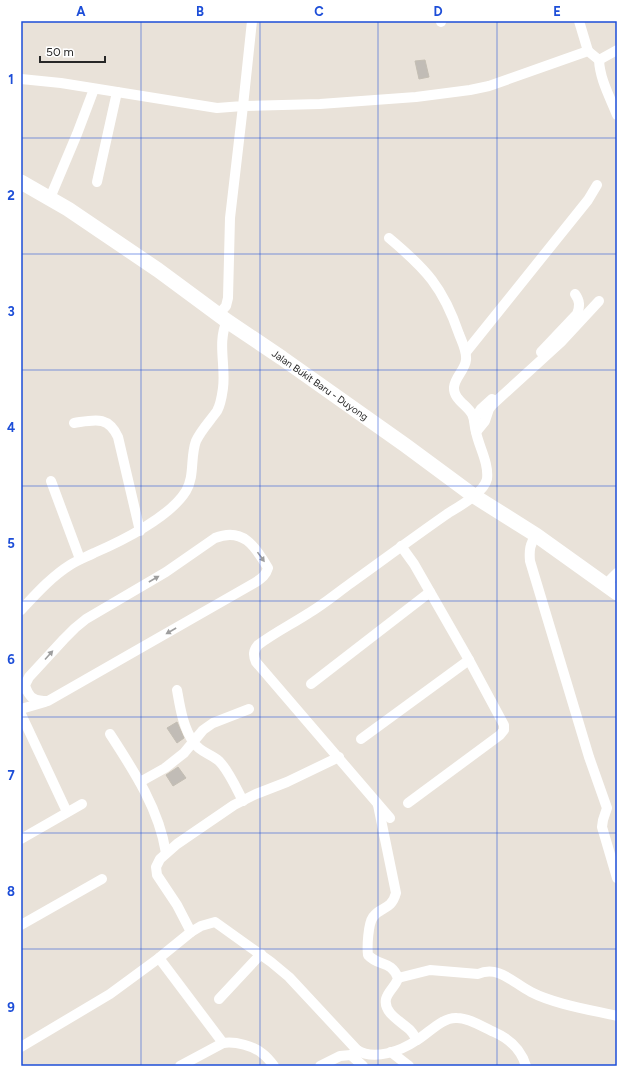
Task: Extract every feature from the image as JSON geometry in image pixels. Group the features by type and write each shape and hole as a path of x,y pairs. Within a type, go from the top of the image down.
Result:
{"main road":[{"name":"Jalan Bukit Baru - Duyong","path":"21,182 50,198 158,270 223,318 386,431 474,496 536,535 612,590"}],"street":[{"path":"21,610 54,577 70,564 90,556 140,531 181,499 187,490 191,478 194,448 197,440 218,409 223,386 223,318 228,298 230,218 252,21"},
{"path":"580,21 588,51 600,60"},
{"path":"600,60 617,50"},
{"path":"21,79 61,83 217,108 320,104 416,97 470,90 490,86 588,51"},
{"path":"600,60 600,71 617,115"},
{"path":"50,198 94,89"},
{"path":"97,182 117,92"},
{"path":"466,352 588,200 597,185"},
{"path":"389,238 415,260 430,276 445,298 455,322 466,352 465,366 454,388 455,394 468,409 474,420 476,432 484,456 487,480 483,487 474,496 401,546 310,613 258,645 254,650 254,656 256,662 390,818"},
{"path":"474,420 481,409 534,359 572,320 579,308 579,302 575,294"},
{"path":"476,432 485,421 492,405 560,342 599,301"},
{"path":"74,423 95,420 103,421 110,424 115,430 118,437 140,531"},
{"path":"51,481 80,559"},
{"path":"21,709 48,701 82,683 256,582 266,573 268,568 248,541 243,537 232,534 215,538 166,572 86,619 74,628 29,677 23,687 32,698 38,701 48,701"},
{"path":"536,535 531,542 529,549 530,561 589,757 607,808 602,827 617,878"},
{"path":"401,546 414,564 502,718 504,725 504,730 497,738 408,803"},
{"path":"612,590 611,579 617,573"},
{"path":"310,684 430,592"},
{"path":"361,739 469,660"},
{"path":"177,690 184,720 193,742 198,748 219,762 226,771 243,801"},
{"path":"140,782 165,768 184,753 203,730 213,723 249,709"},
{"path":"21,714 67,812"},
{"path":"110,734 140,782 158,821 166,853"},
{"path":"191,932 177,905 157,875 156,867 160,859 222,812 339,757"},
{"path":"377,802 396,893 394,900 389,906 377,913 372,918 370,924 368,955 372,960 390,966 396,972 398,978 396,985 386,1001 387,1008 391,1014 410,1030 417,1040"},
{"path":"21,839 82,804"},
{"path":"21,925 102,879"},
{"path":"21,1047 110,994 191,932 208,923 215,922 261,954 289,977 354,1052 363,1066"},
{"path":"219,999 261,954"},
{"path":"159,958 223,1043"},
{"path":"398,978 430,970 478,974 485,971 493,971 501,973 530,992 546,999 617,1016"},
{"path":"320,1066 340,1056 354,1052 369,1056 392,1052 409,1045 442,1022 448,1019 456,1018 464,1019 509,1040 523,1056 526,1066"},
{"path":"180,1066 223,1043 231,1042 263,1053 274,1066"},
{"path":"392,1052 408,1066"}],"building":[{"path":"425,60 429,77 419,79 415,61"},
{"path":"177,722 184,738 177,743 167,728"},
{"path":"178,767 186,778 173,786 166,775"}]}
